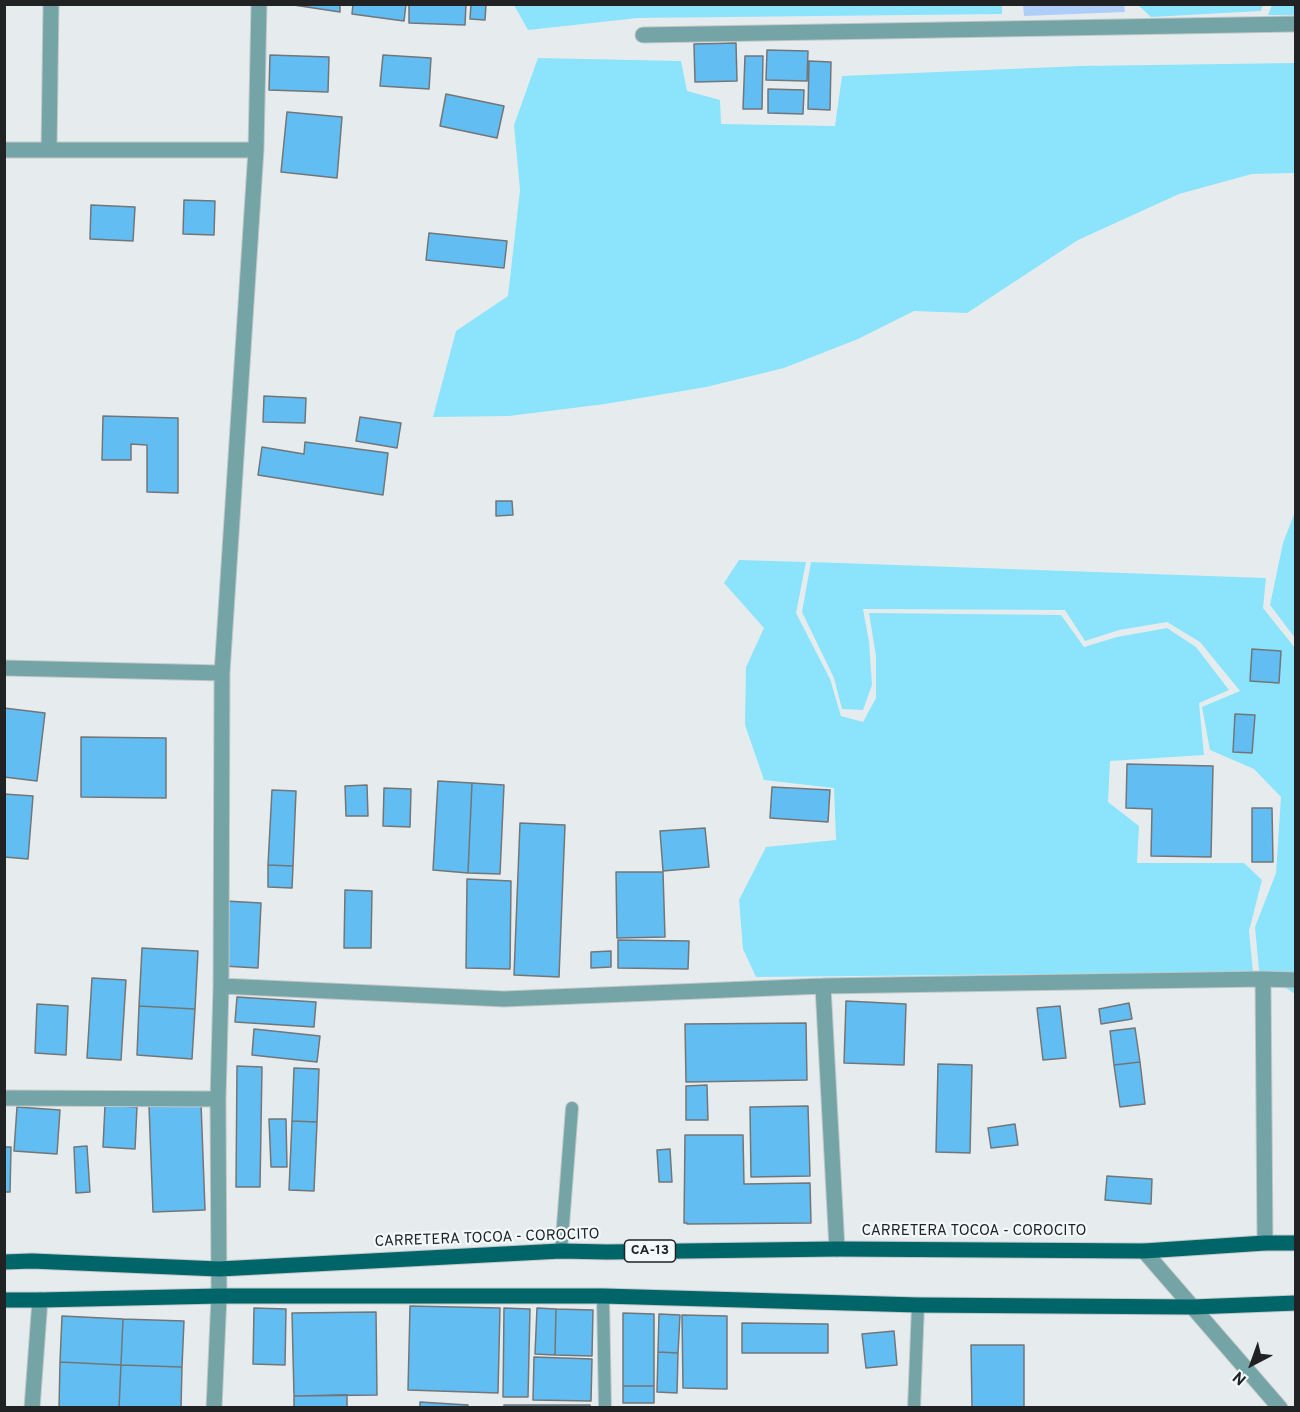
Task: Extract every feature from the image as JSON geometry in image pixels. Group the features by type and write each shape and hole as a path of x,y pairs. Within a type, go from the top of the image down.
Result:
{"main road":[{"name":"CARRETERA TOCOA - COROCITO","path":"4,1262 219,1269 561,1251 837,1249 1144,1251 1265,1242 1296,1243"},
{"path":"4,1300 219,1296 603,1296 918,1305 1193,1307 1296,1303"}],"street":[{"path":"49,150 51,4"},
{"path":"214,1407 219,1296 218,1099 221,986 222,673 256,150 259,4"},
{"path":"643,35 1296,24"},
{"path":"4,150 256,150"},
{"path":"4,668 222,673"},
{"path":"1263,979 1265,1242"},
{"path":"221,986 504,999 822,986 1296,980"},
{"path":"822,986 837,1249"},
{"path":"4,1098 218,1099"},
{"path":"1144,1251 1280,1407"},
{"path":"32,1407 40,1300"}],"lane":[{"path":"561,1251 572,1108"},
{"path":"603,1296 605,1407"},
{"path":"914,1407 918,1305"}],"shaded area":[{"path":"1002,4 1002,14 638,18 528,30 514,5"},
{"path":"1023,5 1124,5 1125,12 1024,16"},
{"path":"1138,5 1263,5 1261,11 1151,17"},
{"path":"1272,5 1295,5 1295,15 1268,15"},
{"path":"538,58 681,61 687,91 720,100 721,124 835,126 842,76 1081,66 1295,63 1295,173 1252,174 1179,194 1078,240 967,313 914,311 858,339 784,368 706,387 605,404 509,416 433,417 456,331 508,296 520,190 514,125"},
{"path":"1295,512 1296,638 1270,605 1283,543"},
{"path":"739,560 806,562 796,613 830,679 841,716 863,722 876,698 876,656 869,613 1061,615 1084,647 1117,637 1167,628 1196,647 1229,690 1199,703 1204,755 1110,761 1108,802 1139,826 1137,863 1244,863 1262,880 1249,931 1253,972 756,977 743,949 739,900 766,847 836,840 834,788 764,780 745,725 746,667 764,628 724,583"},
{"path":"811,562 1266,578 1263,608 1295,648 1295,994 1259,970 1255,927 1276,873 1281,797 1254,769 1210,750 1202,707 1240,691 1200,642 1167,622 1119,630 1085,641 1065,610 863,609 869,642 872,685 863,710 842,709 834,678 802,612"}],"building":[{"path":"287,4 340,4 340,12"},
{"path":"353,4 406,4 404,21 352,14"},
{"path":"409,4 466,4 465,25 409,23"},
{"path":"471,4 486,4 485,20 470,19"},
{"path":"736,43 737,81 695,82 694,44"},
{"path":"767,50 808,51 807,81 766,80"},
{"path":"270,55 329,57 328,92 269,90"},
{"path":"383,55 431,58 429,89 380,86"},
{"path":"745,56 763,56 762,109 743,109"},
{"path":"809,61 831,62 830,110 808,109"},
{"path":"768,89 804,90 803,114 768,113"},
{"path":"446,94 504,106 497,138 440,126"},
{"path":"287,112 342,117 337,178 281,172"},
{"path":"184,200 215,201 214,235 183,234"},
{"path":"91,205 135,207 133,241 90,239"},
{"path":"429,233 507,241 504,268 426,260"},
{"path":"264,396 306,398 305,423 263,422"},
{"path":"103,416 178,418 178,493 147,492 147,445 131,444 131,460 102,460"},
{"path":"360,417 401,423 397,448 356,441"},
{"path":"305,442 388,453 383,495 258,475 262,447 304,454"},
{"path":"496,501 512,501 513,515 496,516"},
{"path":"1252,649 1281,651 1279,683 1250,681"},
{"path":"4,708 45,713 37,781 4,777"},
{"path":"1235,714 1255,715 1252,753 1233,752"},
{"path":"81,737 166,738 166,798 81,797"},
{"path":"1127,764 1213,766 1211,857 1151,856 1152,809 1126,808"},
{"path":"438,781 472,783 468,873 433,870"},
{"path":"472,783 504,785 500,874 468,873"},
{"path":"367,785 368,816 346,816 345,786"},
{"path":"772,787 830,790 828,822 770,818"},
{"path":"384,788 411,789 410,827 383,826"},
{"path":"272,790 296,791 293,866 268,865"},
{"path":"4,794 33,796 28,859 4,857"},
{"path":"1252,808 1272,808 1273,862 1252,862"},
{"path":"520,823 565,825 559,977 514,975"},
{"path":"705,828 709,867 663,871 660,831"},
{"path":"268,865 293,866 292,888 268,887"},
{"path":"616,872 663,872 665,937 617,938"},
{"path":"467,879 511,881 510,969 466,968"},
{"path":"345,890 372,891 371,948 344,948"},
{"path":"226,901 261,903 258,968 223,966"},
{"path":"618,940 689,941 688,969 618,968"},
{"path":"142,948 198,951 195,1009 139,1006"},
{"path":"611,951 611,967 591,968 591,952"},
{"path":"92,978 126,980 121,1060 87,1058"},
{"path":"237,997 316,1002 314,1027 235,1022"},
{"path":"846,1001 906,1004 904,1065 844,1063"},
{"path":"1129,1003 1132,1019 1101,1024 1099,1009"},
{"path":"37,1004 68,1006 66,1055 35,1053"},
{"path":"139,1006 195,1009 192,1059 137,1055"},
{"path":"1060,1006 1066,1058 1043,1060 1037,1008"},
{"path":"806,1023 807,1080 686,1082 685,1024"},
{"path":"1135,1028 1140,1062 1114,1065 1110,1031"},
{"path":"254,1029 320,1036 317,1062 252,1055"},
{"path":"1140,1062 1145,1104 1120,1107 1114,1065"},
{"path":"938,1064 972,1065 970,1153 936,1152"},
{"path":"237,1066 262,1067 260,1187 236,1187"},
{"path":"294,1068 319,1069 317,1122 292,1121"},
{"path":"707,1085 708,1120 686,1120 686,1086"},
{"path":"201,1103 205,1210 153,1212 149,1106"},
{"path":"105,1105 137,1107 135,1149 103,1147"},
{"path":"808,1106 810,1176 751,1177 750,1107"},
{"path":"17,1107 60,1110 57,1154 14,1151"},
{"path":"269,1119 286,1119 287,1167 271,1167"},
{"path":"292,1121 317,1122 314,1191 289,1190"},
{"path":"1015,1124 1018,1145 991,1148 988,1128"},
{"path":"685,1135 743,1135 744,1184 810,1183 811,1223 684,1223"},
{"path":"87,1146 90,1192 76,1193 74,1147"},
{"path":"4,1147 11,1147 10,1192 4,1192"},
{"path":"670,1149 672,1182 659,1182 657,1150"},
{"path":"1107,1176 1152,1179 1151,1204 1105,1200"},
{"path":"410,1306 500,1308 498,1393 408,1390"},
{"path":"254,1308 286,1309 285,1365 253,1364"},
{"path":"504,1308 530,1309 528,1397 503,1397"},
{"path":"537,1308 556,1309 555,1355 535,1354"},
{"path":"556,1309 593,1310 592,1356 555,1355"},
{"path":"376,1312 377,1395 294,1396 292,1313"},
{"path":"623,1313 654,1314 654,1386 623,1386"},
{"path":"659,1314 680,1315 678,1353 658,1352"},
{"path":"682,1315 727,1316 727,1389 683,1388"},
{"path":"62,1316 123,1319 121,1365 60,1362"},
{"path":"123,1319 184,1321 182,1367 121,1365"},
{"path":"742,1323 828,1324 828,1353 742,1353"},
{"path":"894,1331 897,1365 866,1368 862,1334"},
{"path":"971,1345 1024,1345 1024,1408 972,1408"},
{"path":"658,1352 678,1353 677,1393 657,1392"},
{"path":"534,1357 592,1359 591,1401 533,1400"},
{"path":"60,1362 121,1365 119,1408 59,1408"},
{"path":"121,1365 182,1367 181,1408 119,1408"},
{"path":"623,1386 654,1386 654,1403 623,1403"},
{"path":"347,1395 347,1408 294,1408 294,1396"},
{"path":"420,1402 468,1405 468,1408 420,1408"},
{"path":"504,1405 590,1405 590,1408 504,1408"}]}
